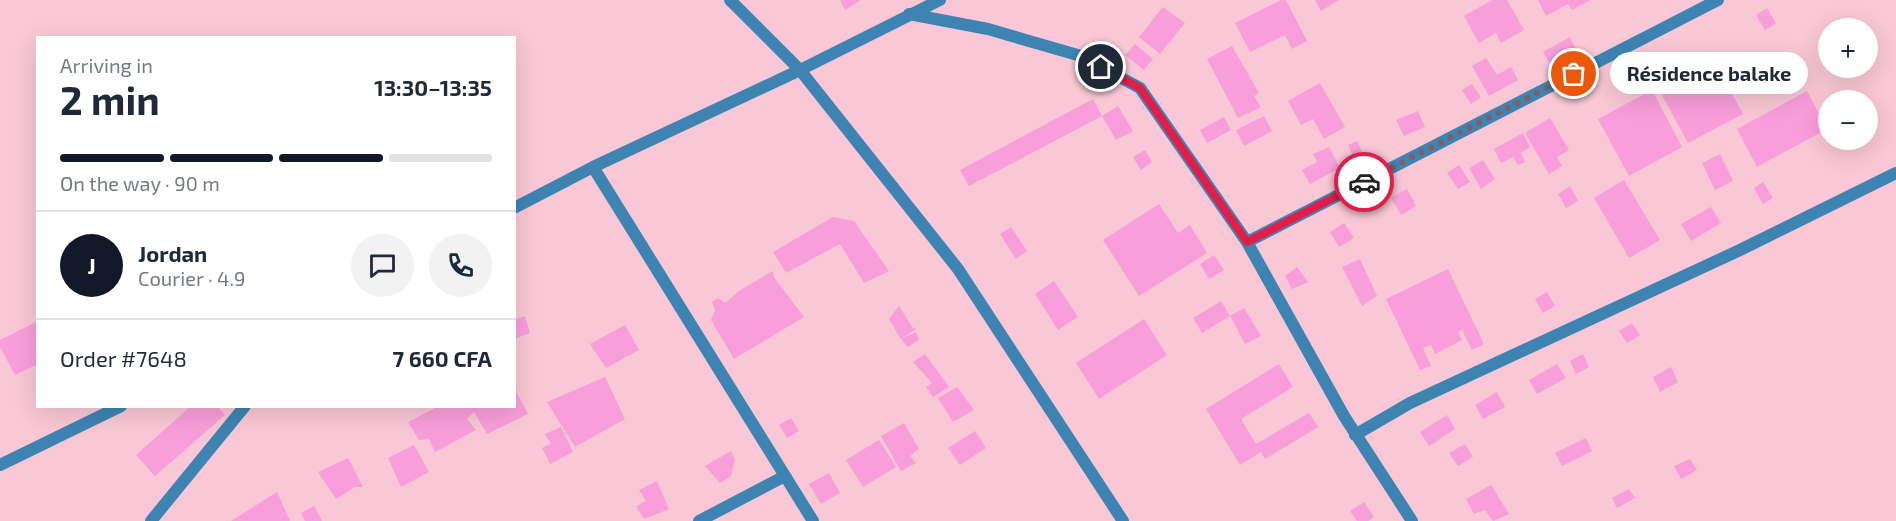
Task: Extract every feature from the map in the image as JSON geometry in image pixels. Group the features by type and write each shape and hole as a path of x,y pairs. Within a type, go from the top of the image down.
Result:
{"street":[{"path":"730,0 800,70 958,269 1123,521"},
{"path":"516,207 939,0"},
{"path":"1247,242 1718,0"},
{"path":"909,14 988,29 1081,56 1140,88 1247,242 1355,435 1412,521"},
{"path":"594,167 813,521"},
{"path":"1355,435 1410,403 1740,250 1896,173"},
{"path":"0,465 117,408"},
{"path":"151,521 243,408"},
{"path":"699,521 785,476"}],"building":[{"path":"840,0 861,0 845,10"},
{"path":"1281,0 1286,0 1307,41 1292,49 1285,35 1250,52 1235,23"},
{"path":"1315,0 1339,0 1321,11"},
{"path":"1492,0 1507,0 1524,30 1501,43 1496,33 1479,43 1464,16"},
{"path":"1538,0 1590,0 1572,10 1568,4 1546,16"},
{"path":"1163,7 1185,23 1160,54 1139,37"},
{"path":"1767,8 1776,23 1765,30 1756,15"},
{"path":"1570,37 1575,48 1549,62 1543,52"},
{"path":"1135,44 1153,59 1144,70 1125,55"},
{"path":"1232,46 1259,93 1254,96 1261,107 1238,118 1207,59"},
{"path":"1712,57 1743,114 1688,143 1657,86"},
{"path":"1486,58 1497,75 1511,67 1518,80 1489,96 1472,66"},
{"path":"1320,83 1345,127 1324,139 1313,119 1301,125 1288,101"},
{"path":"1472,84 1481,97 1471,104 1462,90"},
{"path":"1652,90 1682,147 1629,176 1598,119"},
{"path":"1807,91 1818,112 1818,134 1757,167 1737,129"},
{"path":"1093,99 1102,116 969,186 960,170"},
{"path":"1118,106 1133,131 1116,140 1102,116"},
{"path":"1418,111 1425,127 1404,136 1396,120"},
{"path":"1264,116 1272,131 1244,146 1236,130"},
{"path":"1224,117 1231,130 1207,143 1200,130"},
{"path":"1550,118 1569,150 1557,157 1562,166 1549,174 1525,133"},
{"path":"1523,133 1530,147 1521,153 1525,162 1518,165 1513,157 1501,163 1494,149"},
{"path":"1357,141 1364,156 1355,160 1348,145"},
{"path":"1329,147 1340,168 1310,184 1302,170 1317,162 1313,154"},
{"path":"1145,150 1152,162 1141,170 1133,157"},
{"path":"1720,154 1733,181 1715,190 1702,163"},
{"path":"1483,160 1495,179 1481,189 1469,168"},
{"path":"1459,165 1470,182 1458,189 1447,173"},
{"path":"1624,180 1660,240 1629,258 1594,198"},
{"path":"1763,182 1773,198 1763,204 1754,188"},
{"path":"1570,186 1578,201 1566,208 1558,194"},
{"path":"1407,189 1416,206 1401,215 1391,198"},
{"path":"1159,204 1178,233 1190,225 1207,253 1139,296 1103,240"},
{"path":"1711,207 1721,223 1691,241 1681,224"},
{"path":"833,217 854,221 889,271 864,283 840,244 786,273 773,252"},
{"path":"1344,223 1354,238 1339,247 1330,232"},
{"path":"1011,227 1027,251 1016,259 1000,234"},
{"path":"1214,255 1224,270 1209,279 1200,264"},
{"path":"1360,259 1377,296 1362,306 1342,267"},
{"path":"1297,267 1308,282 1292,289 1285,276"},
{"path":"1448,269 1484,344 1472,350 1462,330 1458,332 1462,340 1435,354 1431,345 1423,348 1431,366 1420,370 1386,299"},
{"path":"773,271 774,277 804,317 734,359 711,320 715,310 712,302 718,298 725,303 739,291"},
{"path":"1054,281 1078,317 1058,330 1035,294"},
{"path":"1547,292 1555,306 1543,313 1535,299"},
{"path":"1221,301 1230,316 1202,333 1193,318"},
{"path":"899,306 913,328 916,329 901,339 889,319"},
{"path":"1244,308 1261,336 1245,344 1230,316"},
{"path":"525,316 530,333 516,338 516,319"},
{"path":"1144,319 1167,355 1099,399 1076,363"},
{"path":"36,322 36,365 15,375 0,347 0,340"},
{"path":"1632,323 1640,335 1627,343 1619,331"},
{"path":"625,325 639,350 606,368 590,344"},
{"path":"916,332 919,340 908,347 901,339"},
{"path":"925,354 949,387 933,397 926,387 932,383 913,362"},
{"path":"1583,354 1589,367 1576,374 1570,361"},
{"path":"1279,364 1293,387 1241,419 1256,444 1309,413 1318,427 1265,459 1261,452 1240,465 1206,409"},
{"path":"1557,364 1566,378 1537,394 1529,380"},
{"path":"1671,367 1678,382 1660,392 1653,377"},
{"path":"605,377 625,419 575,447 547,402"},
{"path":"957,387 974,410 953,422 938,398"},
{"path":"516,391 528,414 487,434 474,412 467,419 476,430 435,452 429,439 419,440 408,422 435,408 516,408"},
{"path":"1497,392 1505,407 1483,419 1475,405"},
{"path":"189,408 219,408 225,415 155,476 136,455"},
{"path":"1447,415 1455,429 1429,446 1420,432"},
{"path":"791,418 799,431 787,438 779,425"},
{"path":"904,423 919,449 910,456 916,463 901,471 881,436"},
{"path":"561,427 573,452 550,464 542,448 551,444 545,434"},
{"path":"975,431 986,448 960,465 948,448"},
{"path":"1586,438 1592,451 1562,466 1555,453"},
{"path":"879,440 896,467 863,487 846,460"},
{"path":"1465,444 1473,457 1458,466 1449,453"},
{"path":"414,445 429,472 401,487 388,458"},
{"path":"731,451 735,460 731,476 720,483 705,466"},
{"path":"348,458 363,487 355,487 336,499 318,472"},
{"path":"1690,459 1697,470 1681,479 1674,466"},
{"path":"829,473 840,493 821,504 809,484"},
{"path":"657,481 669,509 644,519 636,506 646,501 639,490"},
{"path":"1491,485 1509,514 1493,521 1485,510 1474,514 1466,499"},
{"path":"1629,489 1635,498 1617,508 1612,498"},
{"path":"277,492 290,521 231,521"},
{"path":"1364,502 1374,517 1368,521 1357,521 1350,511"},
{"path":"314,506 322,521 305,521 301,513"}],"way so far":[{"path":"1364,182 1574,74"}],"place":[{"name":"Résidence balake","path":"1574,74"}],"route":[{"path":"1101,67 1140,88 1247,242 1364,182"}]}
